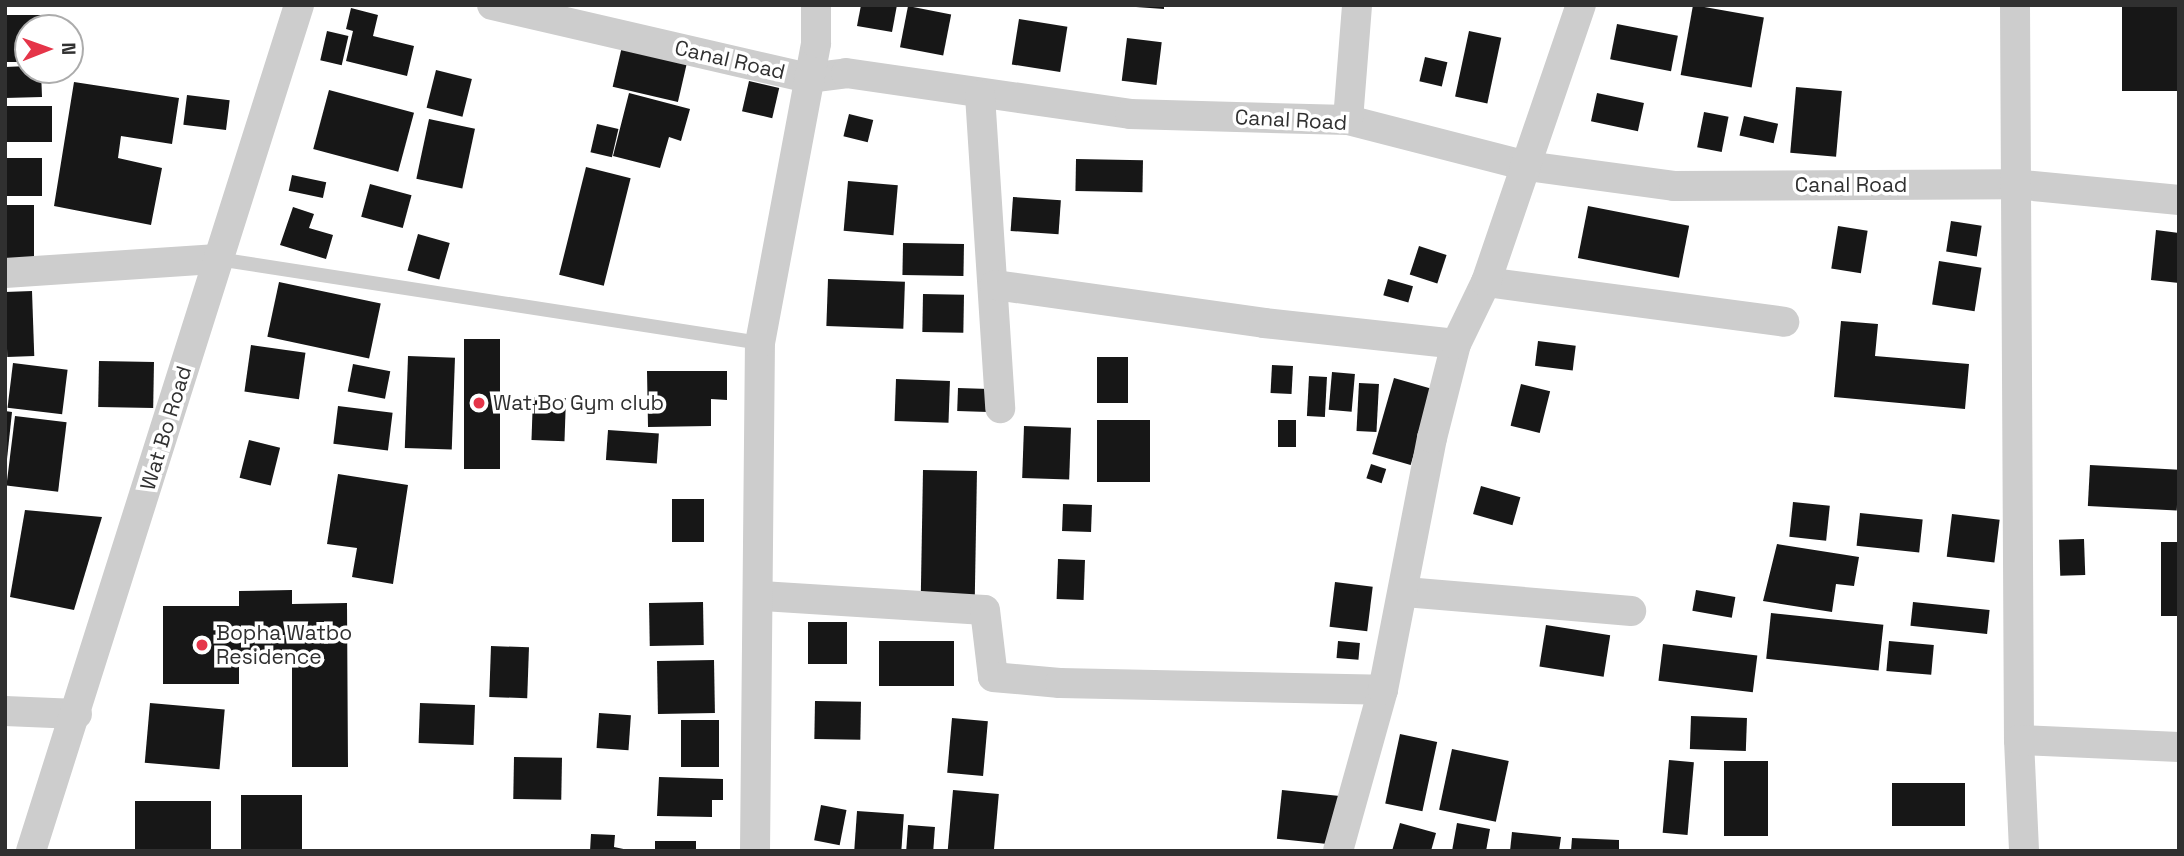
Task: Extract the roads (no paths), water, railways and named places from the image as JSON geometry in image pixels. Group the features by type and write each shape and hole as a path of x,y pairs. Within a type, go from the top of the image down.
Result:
{"street":[{"name":"Wat Bo Road","path":"32,851 299,5"},
{"name":"Canal Road","path":"492,5 808,78 846,73 980,95 1130,114 1348,120 1527,166 1674,186 2013,184 2179,200"},
{"path":"755,851 761,596 761,343 816,43 816,5"},
{"path":"1348,120 1357,5"},
{"path":"1338,851 1383,690 1405,592 1432,438 1456,345 1486,282 1581,5"},
{"path":"2015,5 2013,184 2019,740 2024,851"},
{"path":"980,95 995,285 1000,408"},
{"path":"5,273 218,260"},
{"path":"1486,282 1784,322"},
{"path":"995,285 1264,323 1456,345"},
{"path":"1405,592 1631,611"},
{"path":"761,596 985,610 993,677 1060,683 1383,690"},
{"path":"5,711 77,713"},
{"path":"2019,740 2179,747"}],"lane":[{"path":"218,260 761,343"}],"place":[{"name":"Wat Bo Gym club","path":"479,403"},
{"name":"Bopha Watbo Residence","path":"202,645"}]}
